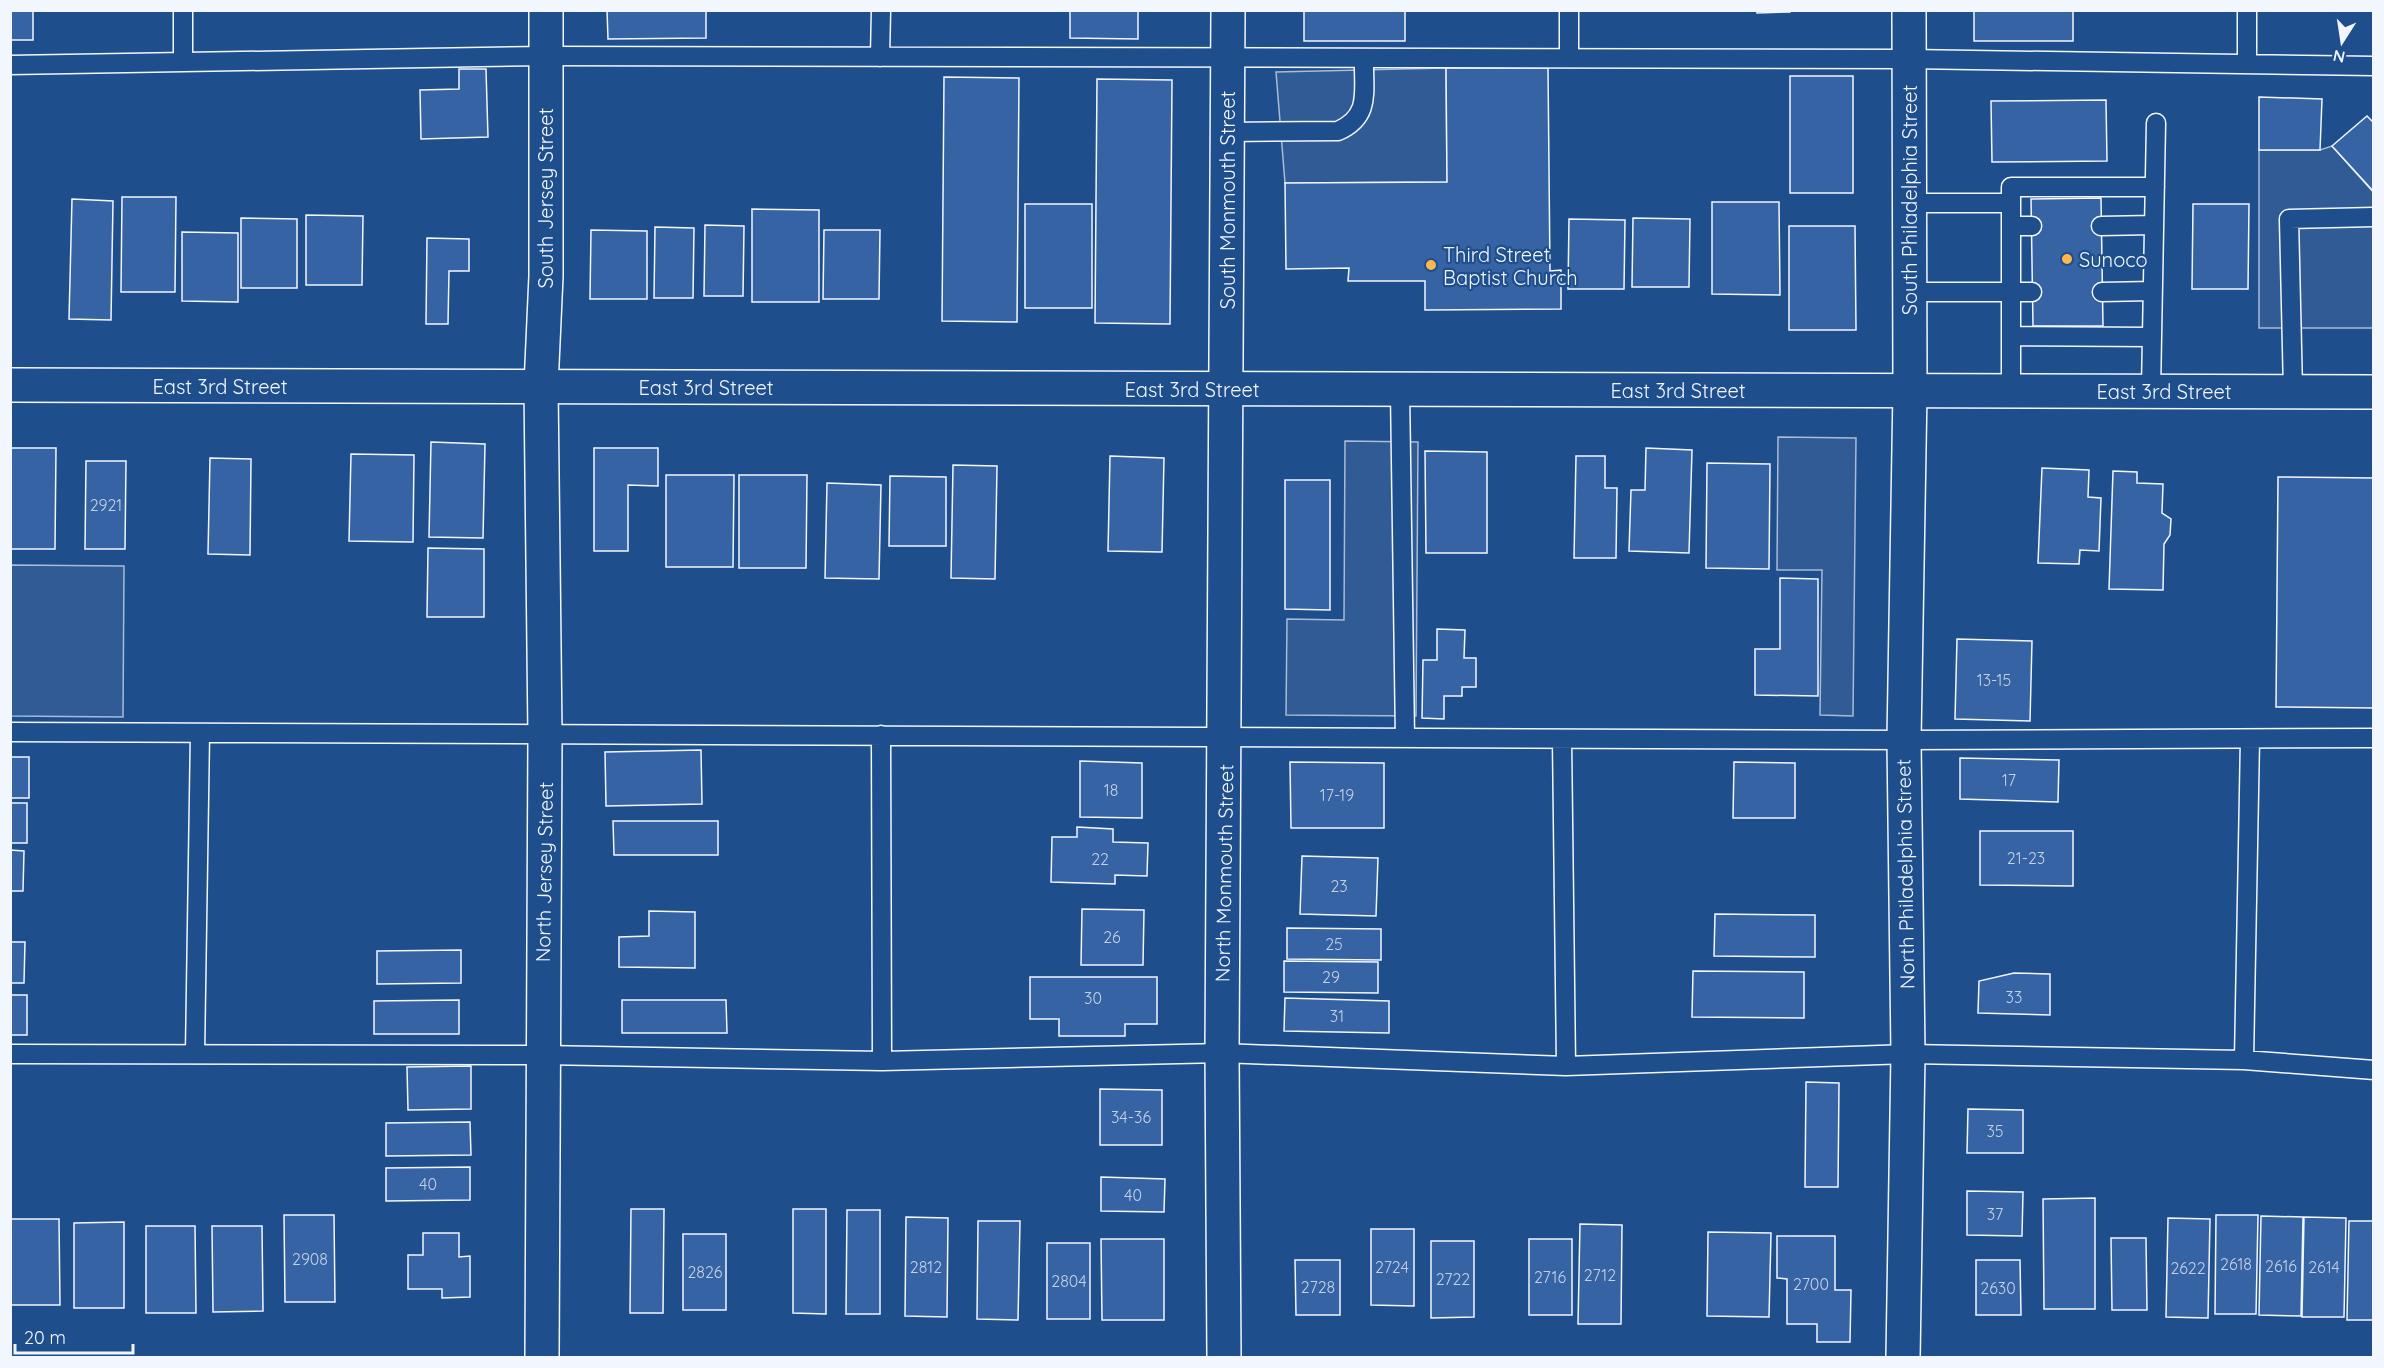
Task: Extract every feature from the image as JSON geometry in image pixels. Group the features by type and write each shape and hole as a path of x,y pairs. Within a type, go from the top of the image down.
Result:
{"street":[{"name":"South Jersey Street","path":"541,386 546,276 546,10"},
{"name":"South Monmouth Street","path":"1226,389 1228,10"},
{"name":"South Philadelphia Street","path":"1909,10 1910,390"},
{"name":"East 3rd Street","path":"10,385 2373,392"},
{"name":"North Jersey Street","path":"541,386 545,735 542,1358"},
{"name":"North Monmouth Street","path":"1224,1358 1222,1053 1226,389"},
{"name":"North Philadelphia Street","path":"1904,1358 1908,1054 1904,740 1910,390"}],"lane":[{"path":"183,10 183,62"},
{"path":"880,57 881,10"},
{"path":"1569,10 1569,58"},
{"path":"2247,10 2247,63"},
{"path":"10,65 545,57 1228,57 1909,59 2373,66"},
{"path":"1227,132 1338,131 1352,125 1363,110 1364,58"},
{"path":"2151,390 2156,123"},
{"path":"2011,392 2011,187 2155,188"},
{"path":"1909,203 2011,203"},
{"path":"2292,391 2289,219 2373,217"},
{"path":"2101,226 2153,225"},
{"path":"2011,226 2032,226"},
{"path":"2102,292 2152,291"},
{"path":"1909,292 2032,292"},
{"path":"2011,336 2152,337"},
{"path":"1400,390 1406,738"},
{"path":"10,732 1904,740 2373,738"},
{"path":"195,1054 200,733"},
{"path":"881,735 882,1061"},
{"path":"1562,738 1566,1066"},
{"path":"2244,1059 2250,739"},
{"path":"10,1054 542,1054 882,1061 1222,1053 1566,1066 1908,1054 2244,1059 2373,1070"}],"shaded area":[{"path":"1446,68 1447,182 1285,183 1276,72"},
{"path":"2332,146 2373,192 2373,328 2259,328 2259,150 2320,150"},
{"path":"1778,437 1856,438 1853,716 1820,715 1822,570 1777,570"},
{"path":"1345,441 1418,442 1416,716 1286,715 1287,619 1344,620"},
{"path":"11,565 124,566 123,717 11,716"}],"building":[{"path":"10,10 33,10 33,40 10,40"},
{"path":"607,10 706,10 706,38 608,39"},
{"path":"1070,10 1138,10 1138,39 1070,38"},
{"path":"1304,10 1405,10 1405,41 1304,41"},
{"path":"1757,10 1790,10 1790,12 1757,13"},
{"path":"1974,10 2073,10 2073,41 1974,41"},
{"path":"1446,68 1548,68 1550,271 1561,270 1561,309 1425,310 1425,281 1348,281 1349,268 1286,269 1285,183 1447,182"},
{"path":"459,69 486,69 488,137 421,139 420,90 459,89"},
{"path":"1790,76 1853,76 1853,193 1790,193"},
{"path":"944,77 1019,78 1017,322 942,321"},
{"path":"1097,79 1172,80 1170,324 1095,323"},
{"path":"2259,97 2322,99 2320,150 2259,150"},
{"path":"2106,100 2107,161 1992,162 1991,101"},
{"path":"2367,116 2374,123 2374,192 2332,146"},
{"path":"122,197 176,197 175,292 121,292"},
{"name":"Sunoco","path":"2101,198 2103,326 2033,326 2031,199"},
{"path":"72,199 113,201 111,320 69,319"},
{"path":"1712,202 1779,202 1780,295 1712,294"},
{"path":"1025,204 1092,204 1092,308 1025,308"},
{"path":"2193,204 2249,204 2248,289 2192,289"},
{"path":"752,209 819,210 819,302 752,302"},
{"path":"306,215 363,216 362,285 306,285"},
{"path":"241,218 297,219 297,288 241,288"},
{"path":"1633,218 1690,219 1689,287 1632,287"},
{"path":"1569,219 1625,220 1624,289 1568,289"},
{"path":"705,225 744,226 743,296 704,296"},
{"path":"1789,226 1855,226 1856,330 1789,330"},
{"path":"655,227 694,228 693,298 654,298"},
{"path":"591,230 647,231 647,299 590,299"},
{"path":"824,230 880,230 879,299 823,299"},
{"path":"182,232 238,233 238,302 182,301"},
{"path":"427,238 469,239 469,271 449,271 448,324 426,324"},
{"path":"431,442 485,444 483,538 429,537"},
{"path":"10,448 56,448 55,549 10,549"},
{"path":"594,448 658,448 658,486 628,485 628,551 594,551"},
{"path":"1646,448 1692,450 1689,553 1629,551 1631,490 1645,490"},
{"path":"1425,451 1487,452 1487,553 1426,553"},
{"path":"351,454 414,455 413,542 349,541"},
{"path":"1110,456 1164,458 1162,552 1108,551"},
{"path":"1576,456 1605,456 1605,488 1617,488 1616,558 1574,558"},
{"path":"210,458 251,459 250,555 208,554"},
{"path":"86,461 126,461 125,549 85,549"},
{"path":"1707,463 1770,464 1769,569 1706,568"},
{"path":"953,465 997,466 995,579 951,578"},
{"path":"2042,468 2089,470 2088,497 2101,498 2099,551 2080,550 2079,564 2038,563"},
{"path":"2113,471 2137,472 2137,483 2163,484 2162,513 2171,519 2170,535 2164,544 2163,590 2109,589"},
{"path":"666,475 734,475 733,567 666,567"},
{"path":"739,475 807,475 806,568 739,568"},
{"path":"890,476 946,477 946,546 889,546"},
{"path":"2278,477 2374,478 2374,708 2276,707"},
{"path":"1285,480 1330,480 1330,610 1285,609"},
{"path":"827,483 881,485 879,579 825,578"},
{"path":"428,548 484,549 484,617 427,617"},
{"path":"1780,578 1818,579 1818,696 1755,695 1755,649 1780,649"},
{"path":"1437,629 1465,630 1464,658 1476,658 1476,687 1462,687 1462,696 1444,696 1444,719 1422,718 1423,660 1437,660"},
{"path":"1957,639 2032,641 2030,721 1955,719"},
{"path":"701,750 702,804 606,806 605,752"},
{"path":"10,757 29,757 29,798 10,798"},
{"path":"1960,758 2059,760 2058,802 1960,799"},
{"path":"1080,761 1142,763 1142,818 1080,817"},
{"path":"1290,762 1384,763 1384,828 1291,828"},
{"path":"1734,762 1795,763 1795,818 1733,818"},
{"path":"10,803 27,803 27,843 10,843"},
{"path":"613,821 718,821 718,855 614,855"},
{"path":"1077,827 1113,829 1113,842 1148,843 1147,876 1115,875 1115,884 1051,882 1052,837 1077,837"},
{"path":"1980,831 2073,831 2073,886 1980,885"},
{"path":"10,850 24,851 23,891 10,891"},
{"path":"1302,856 1378,858 1376,916 1300,914"},
{"path":"1082,909 1144,910 1143,965 1081,965"},
{"path":"649,911 695,912 695,968 619,967 619,937 649,936"},
{"path":"1715,914 1815,915 1815,957 1714,956"},
{"path":"1287,928 1381,929 1381,960 1287,959"},
{"path":"10,942 25,942 24,983 10,983"},
{"path":"461,950 461,983 377,984 377,951"},
{"path":"1284,961 1378,962 1378,993 1284,992"},
{"path":"1693,971 1804,972 1804,1018 1692,1017"},
{"path":"2014,973 2050,974 2050,1015 1978,1013 1979,981"},
{"path":"1030,977 1157,977 1157,1024 1125,1024 1125,1036 1059,1036 1059,1019 1030,1019"},
{"path":"10,995 27,995 27,1035 10,1035"},
{"path":"1285,998 1389,1001 1389,1033 1284,1031"},
{"path":"459,1000 459,1034 374,1034 374,1001"},
{"path":"622,1000 726,1000 727,1033 622,1033"},
{"path":"471,1066 471,1109 408,1110 407,1067"},
{"path":"1806,1082 1839,1083 1838,1187 1805,1187"},
{"path":"1100,1089 1162,1090 1162,1145 1100,1145"},
{"path":"1968,1109 2023,1110 2023,1153 1967,1153"},
{"path":"470,1122 471,1155 386,1156 386,1123"},
{"path":"470,1167 470,1200 386,1201 386,1168"},
{"path":"1101,1177 1165,1179 1164,1212 1101,1211"},
{"path":"1967,1191 2023,1192 2022,1236 1967,1235"},
{"path":"2095,1198 2095,1309 2044,1309 2043,1199"},
{"path":"631,1209 664,1209 663,1313 630,1313"},
{"path":"793,1209 826,1209 826,1314 793,1313"},
{"path":"847,1210 880,1210 880,1314 846,1314"},
{"path":"284,1215 334,1215 335,1302 285,1302"},
{"path":"2216,1215 2258,1215 2256,1314 2215,1314"},
{"path":"2261,1216 2303,1217 2301,1316 2259,1315"},
{"path":"906,1217 948,1218 947,1317 905,1316"},
{"path":"2304,1217 2346,1218 2344,1317 2302,1317"},
{"path":"2168,1218 2210,1219 2208,1318 2166,1317"},
{"path":"10,1219 59,1219 60,1305 10,1305"},
{"path":"978,1221 1020,1221 1018,1320 977,1319"},
{"path":"2349,1221 2374,1221 2374,1320 2347,1320"},
{"path":"124,1222 124,1308 74,1308 74,1223"},
{"path":"1580,1224 1622,1225 1621,1324 1578,1324"},
{"path":"146,1226 195,1226 196,1313 146,1313"},
{"path":"212,1226 262,1226 263,1311 213,1312"},
{"path":"1371,1229 1414,1229 1414,1306 1371,1305"},
{"path":"1708,1232 1771,1233 1769,1317 1707,1316"},
{"path":"423,1233 459,1233 459,1257 470,1256 470,1297 442,1298 442,1289 408,1289 408,1255 423,1255"},
{"path":"683,1234 726,1234 726,1310 683,1310"},
{"path":"1777,1236 1835,1236 1835,1290 1851,1290 1850,1342 1817,1342 1817,1324 1787,1324 1787,1279 1777,1278"},
{"path":"2111,1238 2146,1238 2147,1310 2112,1310"},
{"path":"1101,1239 1164,1239 1164,1320 1102,1320"},
{"path":"1529,1239 1572,1239 1572,1315 1529,1315"},
{"path":"1431,1241 1474,1241 1474,1317 1431,1318"},
{"path":"1047,1243 1090,1243 1090,1319 1047,1319"},
{"path":"1295,1260 1340,1260 1340,1315 1296,1315"},
{"path":"1976,1260 2020,1260 2021,1315 1976,1315"}],"place":[{"name":"Sunoco","path":"2067,259"},
{"name":"Third Street Baptist Church","path":"1431,265"}]}
